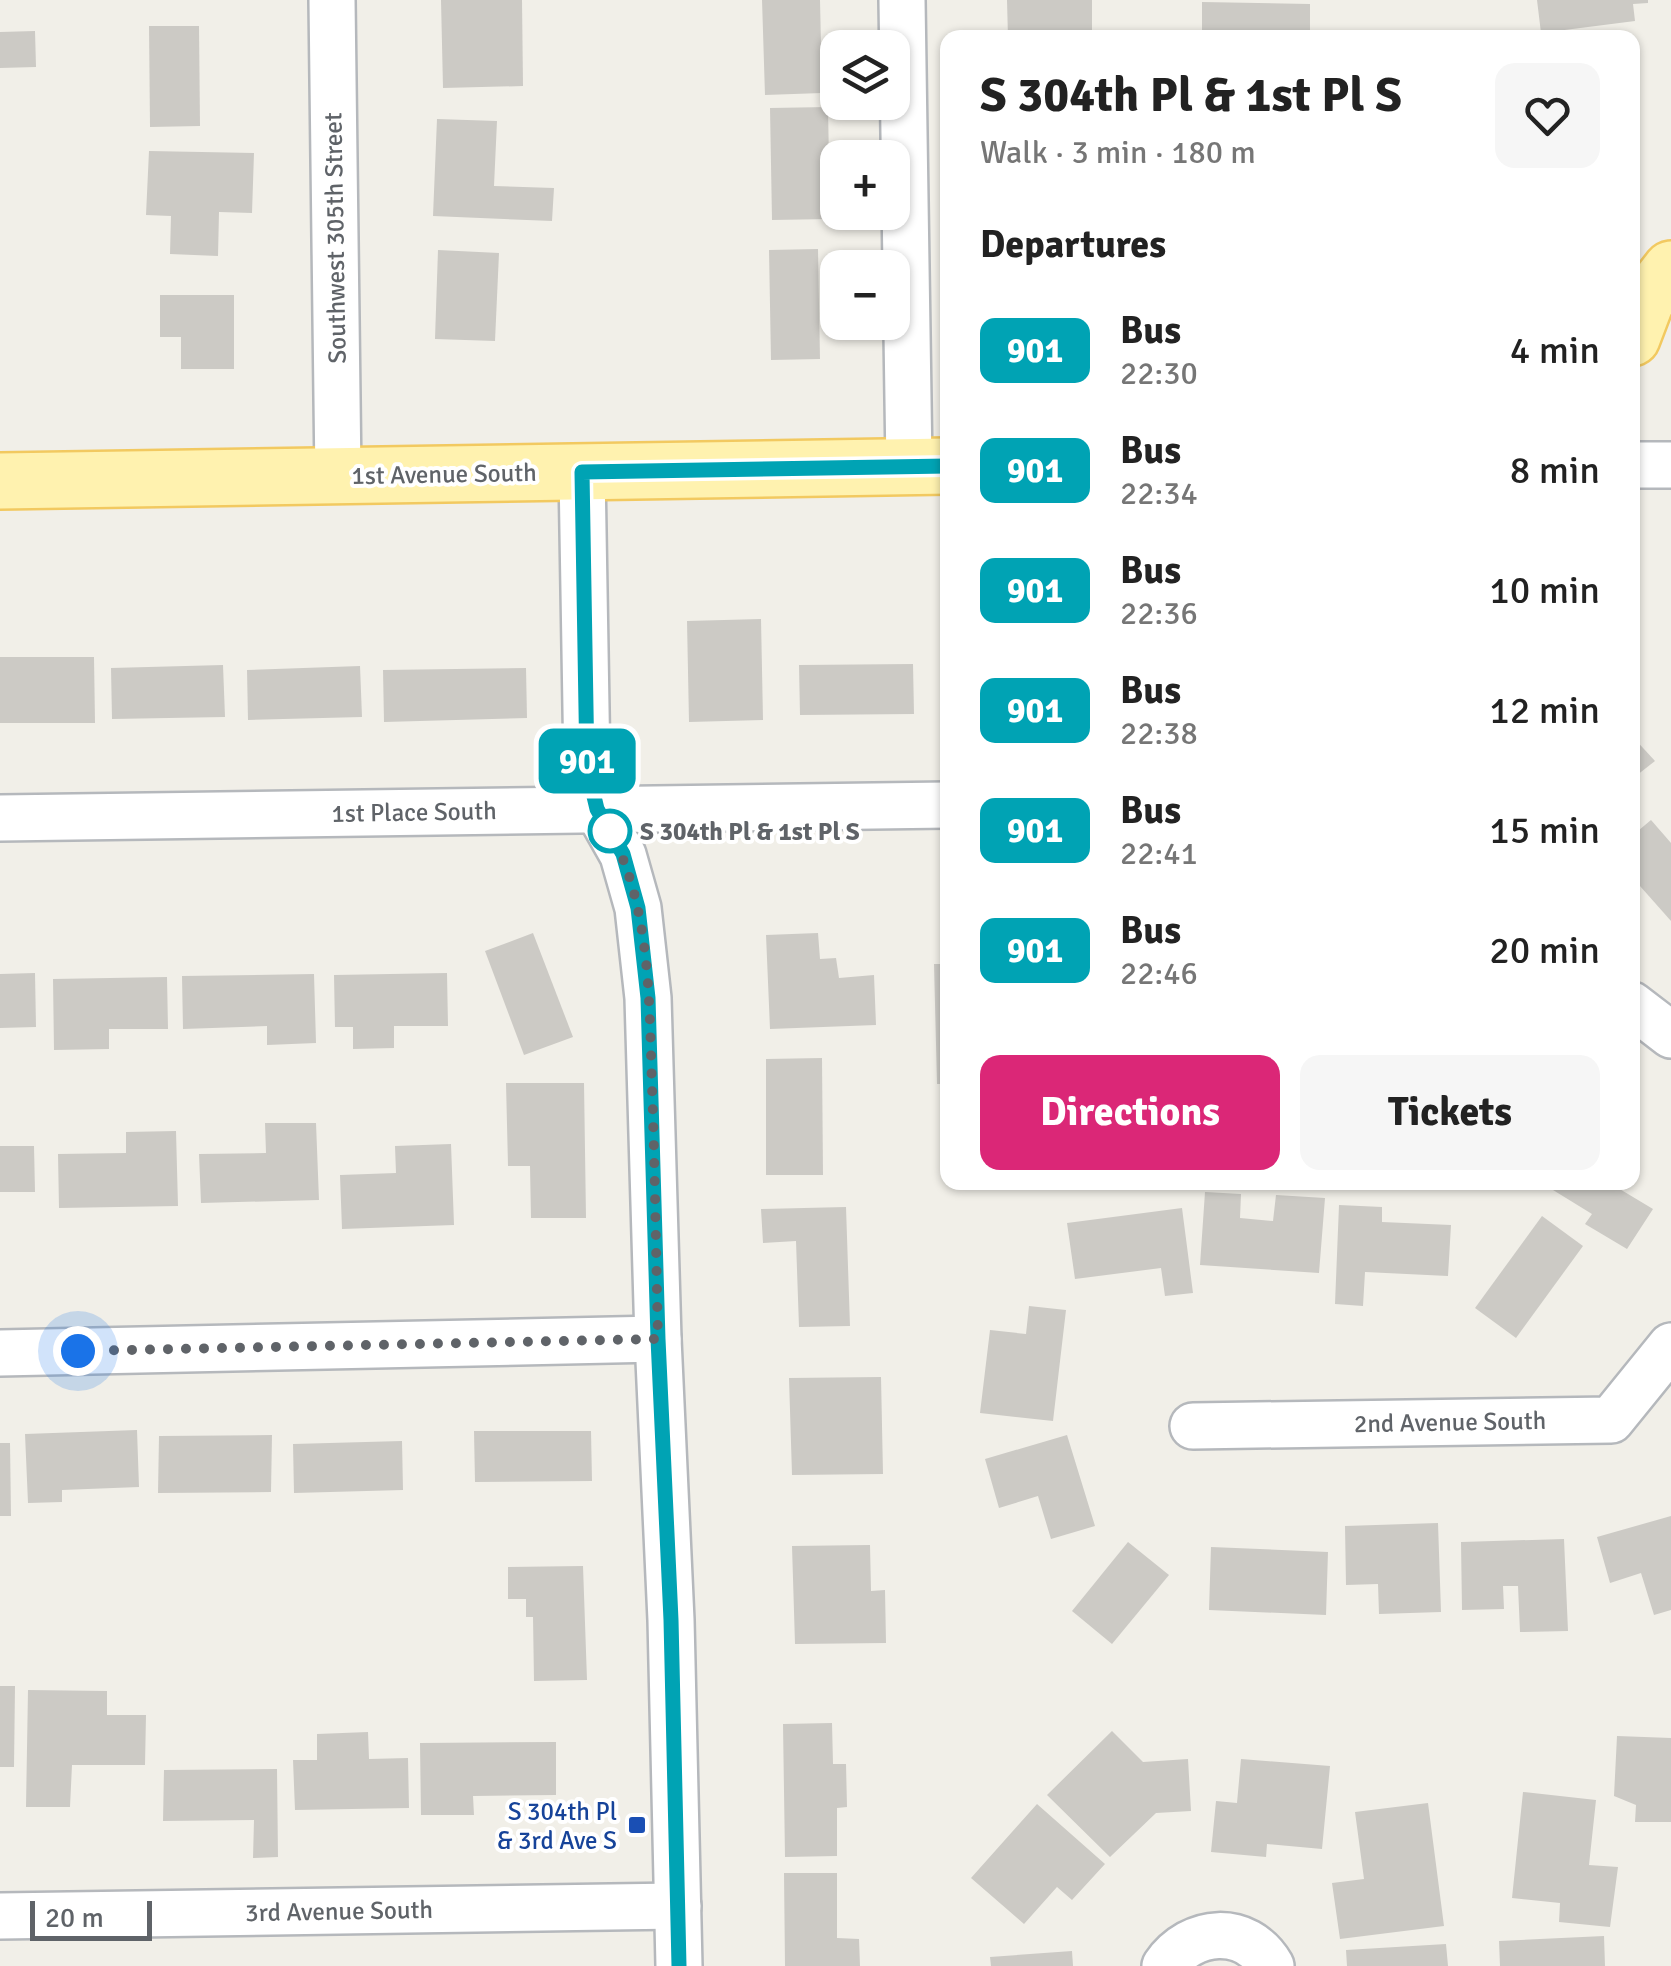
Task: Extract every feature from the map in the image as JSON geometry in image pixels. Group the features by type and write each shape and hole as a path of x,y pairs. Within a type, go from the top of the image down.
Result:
{"main road":[{"path":"1640,317 1646,301 1671,269"},
{"name":"1st Avenue South","path":"0,481 928,466"}],"street":[{"name":"Southwest 305th Street","path":"332,0 338,476"},
{"path":"902,0 928,466"},
{"path":"1640,465 1671,465"},
{"path":"582,472 587,767 597,809 623,854 638,908 648,998 671,1620 679,1966"},
{"name":"1st Place South","path":"0,818 940,805"},
{"path":"1640,1010 1671,1034"},
{"path":"0,1352 658,1339"},
{"name":"2nd Avenue South","path":"1193,1426 1611,1420 1671,1346"},
{"name":"3rd Avenue South","path":"0,1916 678,1906"},
{"path":"1165,1966 1174,1953 1192,1941 1212,1935 1252,1944 1271,1966"}],"building":[{"path":"441,0 522,0 523,86 443,88"},
{"path":"762,0 820,0 820,93 765,95"},
{"path":"1007,0 1092,0 1092,30 1008,30"},
{"path":"1537,0 1648,0 1633,4 1635,21 1541,30"},
{"path":"1202,2 1310,4 1310,30 1202,30"},
{"path":"149,26 199,26 200,126 150,127"},
{"path":"35,31 36,67 0,68 0,32"},
{"path":"820,107 820,120 828,120 829,140 820,140 820,219 772,220 770,108"},
{"path":"437,119 497,121 494,186 554,188 552,221 433,216"},
{"path":"149,151 254,153 252,213 219,212 218,256 170,254 171,216 146,215"},
{"path":"818,249 820,359 771,360 769,250"},
{"path":"438,250 499,253 495,341 435,339"},
{"path":"160,295 234,295 234,369 181,369 181,337 160,337"},
{"path":"761,619 763,720 689,722 687,621"},
{"path":"0,657 94,657 95,723 0,723"},
{"path":"913,664 914,714 800,715 799,665"},
{"path":"223,665 225,717 112,719 111,668"},
{"path":"360,666 362,717 248,720 247,670"},
{"path":"526,668 527,718 384,722 383,670"},
{"path":"1640,745 1655,761 1640,773"},
{"path":"1651,820 1671,843 1671,921 1640,886 1640,829"},
{"path":"533,933 573,1037 524,1055 485,951"},
{"path":"818,933 820,959 836,958 839,978 874,975 876,1025 770,1029 766,935"},
{"path":"934,964 940,964 940,1084"},
{"path":"35,973 36,1027 0,1028 0,974"},
{"path":"447,973 448,1026 394,1026 394,1048 353,1049 353,1027 335,1027 334,975"},
{"path":"314,974 316,1043 267,1045 267,1026 183,1029 182,976"},
{"path":"167,977 168,1029 109,1029 109,1049 54,1050 53,979"},
{"path":"822,1058 823,1175 766,1175 766,1059"},
{"path":"506,1083 584,1083 586,1218 531,1218 530,1166 508,1166"},
{"path":"265,1123 316,1123 319,1200 201,1203 199,1154 266,1153"},
{"path":"176,1131 178,1206 59,1208 58,1154 126,1153 126,1132"},
{"path":"451,1144 454,1225 342,1229 340,1175 396,1173 395,1146"},
{"path":"0,1146 34,1146 35,1192 0,1192"},
{"path":"1553,1190 1621,1190 1653,1209 1627,1249 1585,1224 1592,1214"},
{"path":"1205,1192 1241,1194 1240,1218 1273,1221 1276,1195 1325,1198 1319,1273 1200,1265"},
{"path":"1339,1205 1382,1207 1382,1222 1451,1225 1448,1276 1365,1272 1363,1306 1335,1304"},
{"path":"846,1207 850,1326 799,1327 796,1241 763,1243 761,1209"},
{"path":"1182,1208 1193,1293 1165,1296 1161,1268 1075,1279 1067,1223"},
{"path":"1542,1216 1583,1246 1516,1338 1475,1308"},
{"path":"1029,1306 1066,1310 1053,1421 980,1413 990,1330 1026,1334"},
{"path":"881,1377 883,1474 792,1475 789,1378"},
{"path":"137,1430 139,1487 62,1490 62,1502 28,1503 25,1434"},
{"path":"474,1431 591,1431 592,1481 475,1482"},
{"path":"272,1435 271,1492 158,1493 159,1436"},
{"path":"1067,1435 1095,1526 1051,1539 1038,1496 999,1508 985,1459"},
{"path":"402,1441 403,1490 294,1493 293,1444"},
{"path":"0,1443 10,1443 11,1516 0,1516"},
{"path":"1671,1516 1671,1610 1654,1615 1641,1573 1610,1583 1597,1537"},
{"path":"1438,1523 1441,1612 1379,1614 1378,1584 1346,1585 1345,1526"},
{"path":"1564,1539 1568,1631 1520,1632 1518,1586 1503,1586 1504,1609 1462,1610 1461,1542"},
{"path":"1128,1542 1169,1575 1112,1644 1072,1611"},
{"path":"870,1545 871,1591 885,1590 886,1643 795,1644 792,1546"},
{"path":"1211,1547 1328,1552 1326,1615 1209,1610"},
{"path":"583,1566 587,1680 534,1681 533,1617 526,1617 526,1599 508,1599 508,1567"},
{"path":"0,1686 15,1686 14,1767 0,1767"},
{"path":"28,1690 107,1691 107,1715 146,1715 145,1765 72,1765 70,1807 26,1807"},
{"path":"832,1723 833,1764 846,1764 847,1807 837,1808 837,1856 785,1857 783,1724"},
{"path":"1112,1731 1143,1762 1188,1759 1191,1811 1156,1813 1110,1857 1047,1795"},
{"path":"368,1732 369,1759 408,1758 409,1808 295,1810 293,1760 317,1760 317,1734"},
{"path":"1617,1736 1671,1738 1671,1822 1635,1822 1636,1805 1614,1796"},
{"path":"556,1742 556,1795 473,1796 474,1815 421,1815 420,1743"},
{"path":"1241,1759 1330,1766 1322,1849 1267,1844 1266,1857 1211,1852 1216,1801 1237,1803"},
{"path":"277,1769 278,1857 253,1858 254,1820 163,1821 164,1770"},
{"path":"1523,1792 1596,1800 1589,1865 1618,1867 1610,1927 1559,1922 1560,1903 1512,1898"},
{"path":"1428,1803 1444,1926 1340,1939 1332,1883 1364,1879 1355,1812"},
{"path":"1037,1804 1105,1864 1072,1900 1057,1887 1024,1924 971,1878"},
{"path":"784,1873 837,1873 837,1938 859,1939 860,1966 785,1966"},
{"path":"1604,1936 1605,1966 1500,1966 1499,1941"},
{"path":"1446,1944 1448,1966 1347,1966 1346,1950"},
{"path":"1072,1951 1073,1966 991,1966 990,1957"}],"bus line":[{"name":"901","path":"679,1966 671,1620 648,998 638,908 623,854 597,809 587,767 582,472 940,466"}],"place":[{"name":"S 304th Pl & 1st Pl S","path":"610,831"},
{"name":"S 304th Pl & 3rd Ave S","path":"637,1825"}],"route":[{"path":"78,1351 658,1339 648,998 638,908 623,854 610,831"}]}
